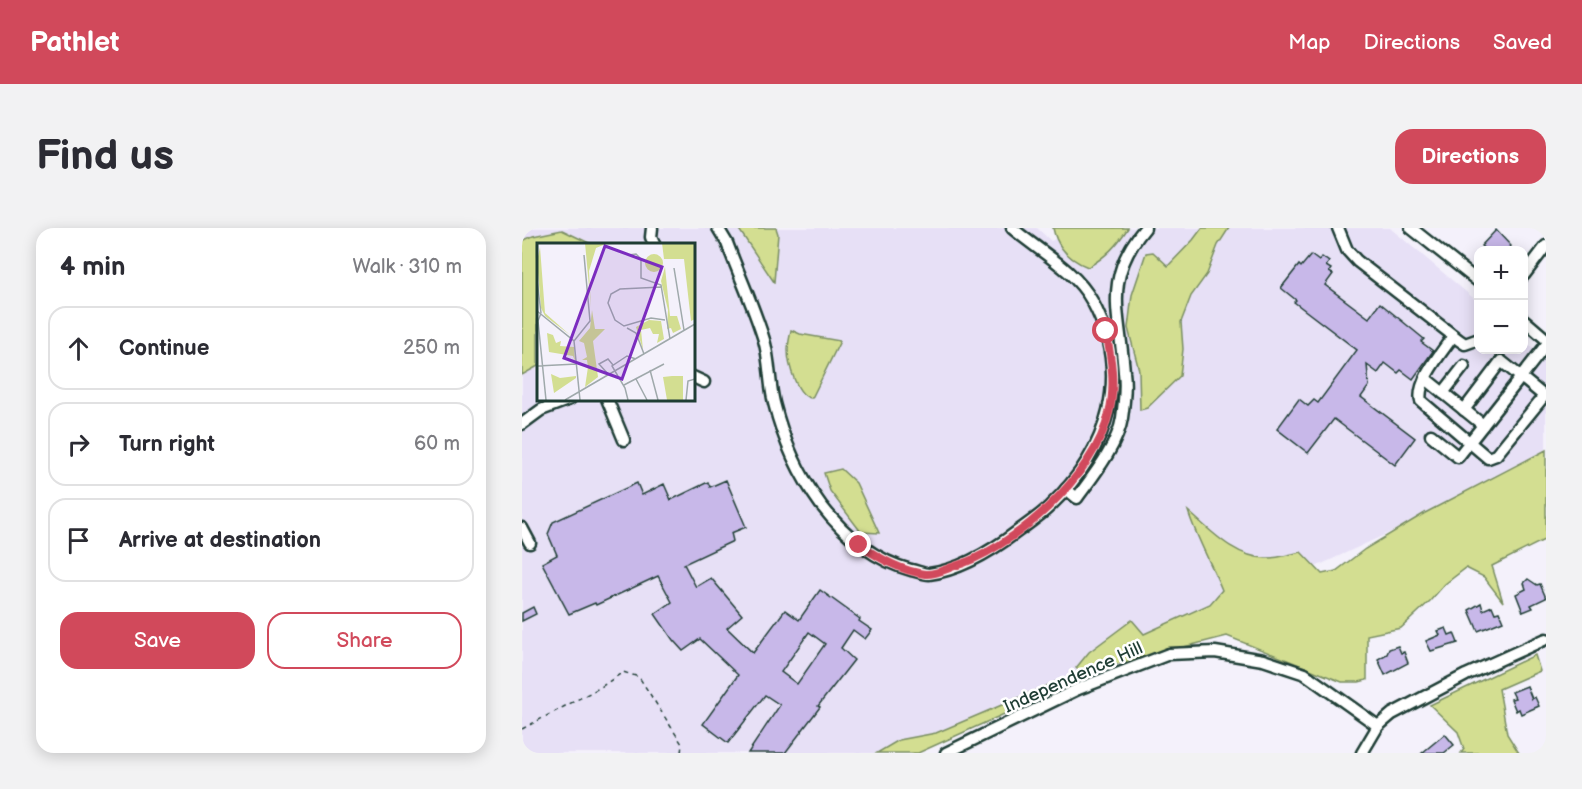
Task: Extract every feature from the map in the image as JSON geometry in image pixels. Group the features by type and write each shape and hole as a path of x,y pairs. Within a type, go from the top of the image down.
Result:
{"street":[{"path":"652,228 651,237 654,243"},
{"path":"718,228 727,243 764,342 774,402 785,440 798,468 822,506 859,545 891,565 927,574 970,562 1050,507 1089,456 1110,412 1112,361 1106,331 1091,300 1078,282 1012,228"},
{"path":"1066,489 1077,498 1105,460 1122,420 1125,374 1116,315 1118,278 1132,244 1145,228"},
{"path":"1338,228 1347,250 1353,257 1465,344 1474,341"},
{"path":"1411,228 1474,278"},
{"path":"1528,270 1546,246"},
{"path":"1528,323 1546,339"},
{"path":"1454,336 1436,359 1420,391 1421,401 1488,458 1496,455 1544,396 1501,361 1464,410"},
{"path":"1431,435 1458,457 1546,345"},
{"path":"1443,393 1464,366"},
{"path":"694,377 704,382"},
{"path":"1426,379 1483,425"},
{"path":"522,424 541,411 568,400"},
{"path":"607,400 624,440"},
{"path":"522,528 530,543"},
{"path":"1362,753 1378,726 1392,714 1466,675 1546,639"},
{"name":"Independence Hill","path":"946,753 1078,689 1169,654 1215,652 1273,663 1305,674 1378,726"}],"path":[{"path":"522,729 601,687 623,672 639,677 682,744 681,753"}],"shaded area":[{"path":"522,228 1037,228 1051,241 1079,228 1390,228 1474,299 1474,354 1528,354 1528,343 1546,359 1546,460 914,753 522,753"}],"green space":[{"path":"738,228 776,228 778,234 774,282"},
{"path":"1053,228 1128,228 1111,250 1088,267 1065,252"},
{"path":"1202,228 1229,228 1218,245 1207,274 1191,296 1181,322 1183,349 1180,376 1147,408 1140,410 1139,370 1128,328 1132,295 1146,253 1153,252 1168,266"},
{"path":"562,230 589,243 537,243 537,367 522,375 522,241 533,236"},
{"path":"791,330 800,334 840,341 812,398 807,397 798,387 792,371 788,350"},
{"path":"1546,450 1546,539 1492,566 1503,602 1484,577 1466,568 1445,584 1401,628 1367,635 1367,680 1342,682 1227,636 1082,673 1076,668 1089,652 1132,620 1144,634 1210,604 1222,590 1188,511 1234,549 1256,557 1268,558 1301,552 1322,574 1336,571 1365,549 1425,513"},
{"path":"841,469 856,483 879,533 861,532 830,491 824,473"},
{"path":"1535,655 1540,671 1499,689 1507,734 1519,753 1461,753 1464,749 1458,732 1430,705"},
{"path":"1058,681 1053,692 918,753 877,753 899,740 936,733"}],"building":[{"path":"1496,230 1511,246 1481,246"},
{"path":"1311,255 1319,261 1322,257 1329,262 1326,266 1333,274 1325,285 1369,318 1380,303 1424,339 1421,342 1433,351 1413,379 1401,370 1398,373 1385,363 1378,373 1367,365 1369,386 1361,397 1415,438 1395,465 1334,419 1308,453 1277,429 1299,399 1308,406 1314,400 1318,403 1357,350 1294,302 1296,300 1281,288 1299,265 1301,267"},
{"path":"726,480 746,527 731,533 733,541 684,564 696,587 711,578 742,615 727,628 753,653 785,610 799,620 820,590 872,630 865,639 853,630 841,648 854,660 785,753 748,753 780,705 765,695 728,743 703,724 738,675 700,639 683,651 673,640 655,614 672,602 658,576 596,605 595,603 569,614 542,563 557,555 548,534 553,522 637,483 642,495 664,484 671,500 708,482 710,487","holes":["809,632 825,644 797,684 781,672"]},
{"path":"1528,579 1537,585 1540,584 1546,598 1531,605 1533,608 1523,612 1516,594 1526,589 1524,583"},
{"path":"1481,603 1483,610 1492,606 1495,613 1499,612 1503,621 1478,631 1469,610"},
{"path":"533,607 536,614 522,621 522,613"},
{"path":"1446,628 1449,635 1454,633 1458,643 1431,651 1426,641 1440,635 1438,631"},
{"path":"1398,646 1401,653 1404,652 1408,663 1385,675 1378,659 1387,654 1389,649"},
{"path":"1527,686 1532,699 1535,697 1539,706 1521,714 1519,709 1516,711 1511,699 1515,698 1512,692"},
{"path":"1445,734 1454,745 1444,753 1422,753"}],"route":[{"path":"859,545 891,565 927,574 970,562 1050,507 1089,456 1110,412 1112,361 1106,331"}]}
